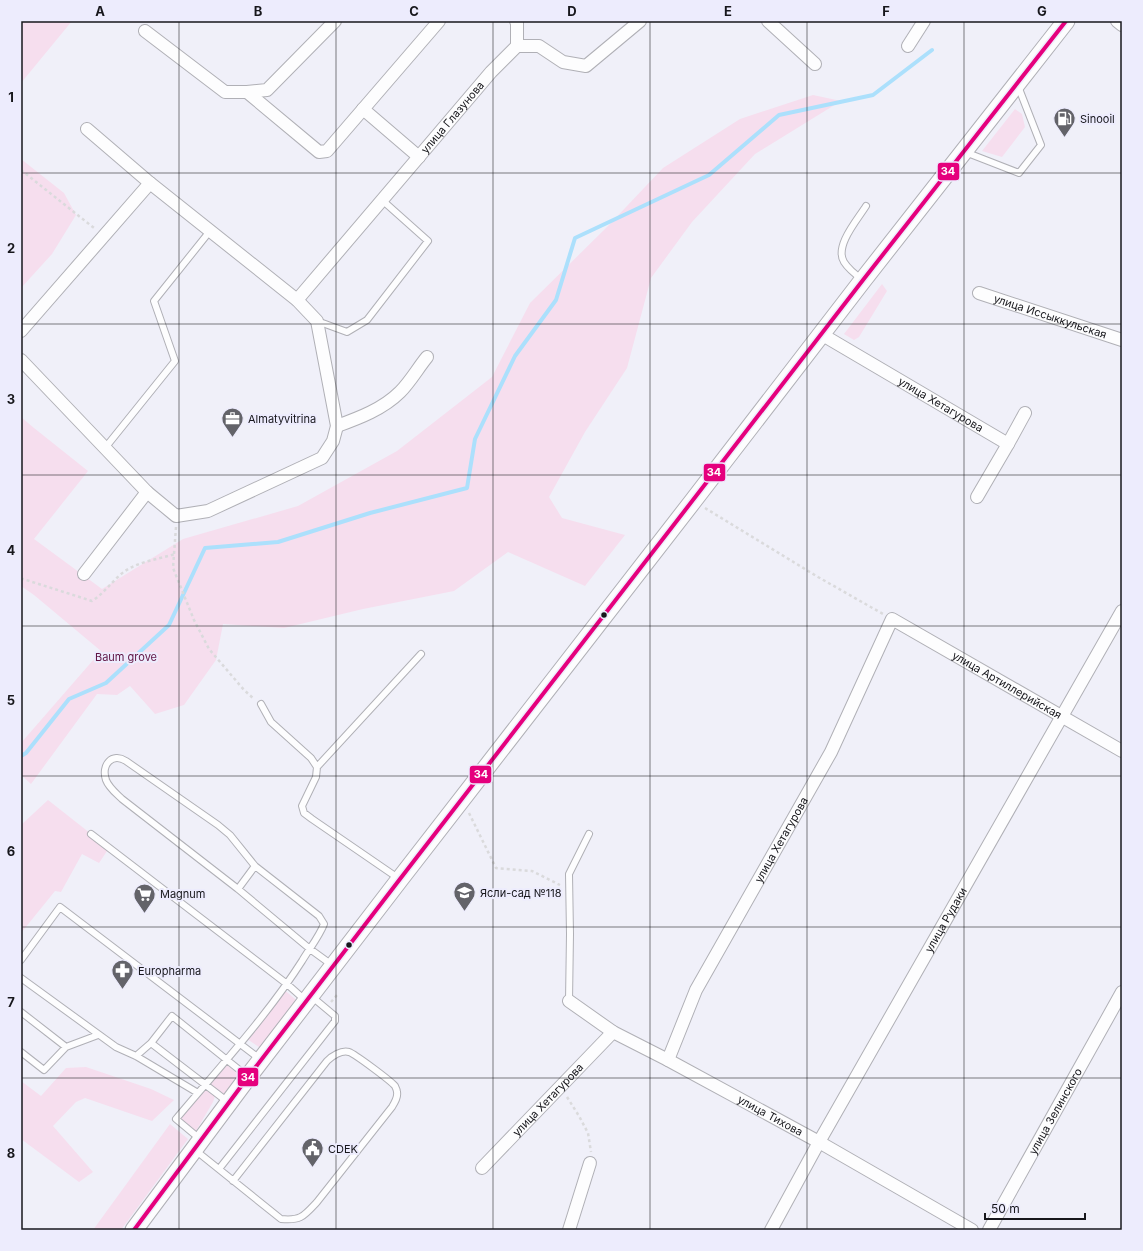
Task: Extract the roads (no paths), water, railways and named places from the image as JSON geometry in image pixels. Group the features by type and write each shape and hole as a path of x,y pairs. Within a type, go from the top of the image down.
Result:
{"main road":[{"path":"134,1230 248,1077 462,798 821,334 1066,21"}],"street":[{"path":"145,32 224,92 247,92 267,90 335,21"},
{"path":"247,92 319,152 327,151 439,21"},
{"path":"516,21 517,46 539,46 564,62 586,66 640,21"},
{"path":"768,21 815,64"},
{"path":"908,46 924,21"},
{"path":"1117,21 1122,25"},
{"name":"улица Глазунова","path":"297,300 491,72 517,46"},
{"path":"363,109 419,157"},
{"path":"21,360 147,492 176,516 208,510 322,458 334,441 337,426 316,321 297,300 150,183 87,130"},
{"path":"21,331 150,183"},
{"name":"улица Иссыккульская","path":"979,294 1122,340"},
{"name":"улица Хетагурова","path":"821,334 1008,444"},
{"path":"337,426 364,416 385,404 400,392 427,357"},
{"path":"977,497 1026,413"},
{"path":"84,574 147,492"},
{"name":"улица Рудаки","path":"771,1230 819,1142 1122,610"},
{"name":"улица Хетагурова","path":"668,1060 696,990 831,752 892,619"},
{"name":"улица Артиллерийская","path":"892,619 1122,751"},
{"name":"улица Зелинского","path":"989,1230 1122,992"},
{"name":"улица Тихова","path":"569,1002 613,1032 668,1060 819,1142 972,1230"},
{"name":"улица Хетагурова","path":"482,1168 613,1032"},
{"path":"569,1230 590,1163"}],"lane":[{"path":"964,152 1019,173 1028,162 1041,145 1017,84"},
{"path":"316,321 347,332 368,320 428,241 382,200"},
{"path":"863,280 851,271 843,262 842,247 844,240 866,206"},
{"path":"105,448 175,361 154,301 210,230"},
{"path":"400,879 312,819 304,813 302,806 316,777 317,767 421,654"},
{"path":"261,704 271,722 311,758 317,767"},
{"path":"233,1181 326,1061 333,1056 343,1052 350,1052 395,1086 397,1092 397,1098 392,1107 317,1202 304,1216 292,1220 281,1219 233,1181 219,1169 198,1145 176,1119 287,984 310,948 324,924 322,919 255,866 230,835 218,825 123,758 115,758 109,761 105,769 105,775 110,788 122,799 238,889 310,948 333,966"},
{"path":"91,834 287,984 335,1016 335,1021 219,1169"},
{"path":"569,1002 569,874 589,834"},
{"path":"238,889 255,866"},
{"path":"21,960 60,907 261,1060"},
{"path":"21,978 116,1047 136,1056 198,1093"},
{"path":"21,1012 66,1047"},
{"path":"136,1056 151,1044 172,1016 248,1077"},
{"path":"21,1052 44,1070 66,1047 98,1035"},
{"path":"151,1044 205,1084 229,1104"}],"waterway":[{"path":"21,756 26,753 69,699 106,683 169,625 205,548 278,542 370,513 467,488 475,439 515,356 556,300 575,238 709,175 779,115 873,95 932,50"}],"place":[{"name":"Sinooil","path":"1065,138"},
{"name":"Almatyvitrina","path":"232,438"},
{"name":"Ясли-сад №118","path":"465,912"},
{"name":"Magnum","path":"144,914"},
{"name":"Europharma","path":"123,990"},
{"name":"CDEK","path":"312,1168"}],"park label":[{"name":"Baum grove","path":"126,657"}]}
